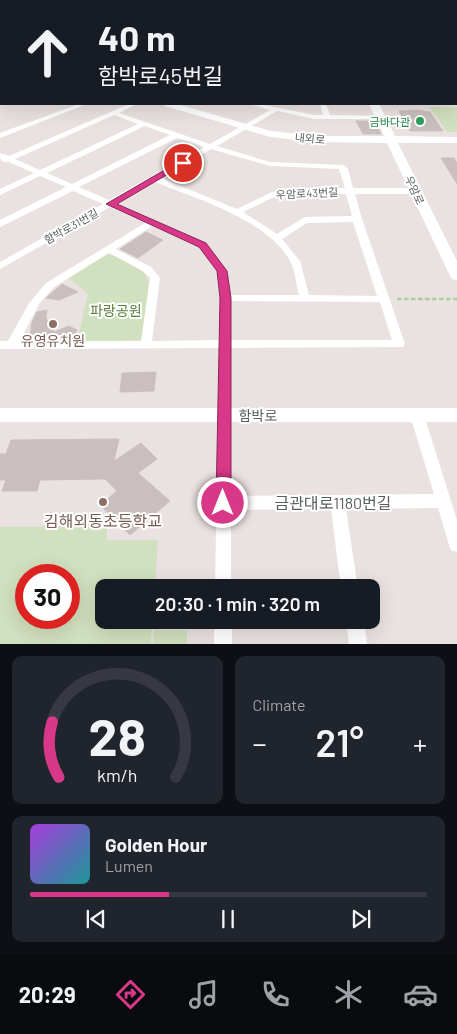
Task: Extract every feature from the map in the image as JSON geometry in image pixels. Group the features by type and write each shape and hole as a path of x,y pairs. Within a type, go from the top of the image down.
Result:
{"street":[{"path":"0,136 81,105"},
{"path":"3,159 132,105"},
{"name":"내외로","path":"171,105 270,134 317,139 457,140"},
{"path":"256,105 314,117 381,117"},
{"path":"322,105 327,117"},
{"name":"우암로","path":"375,105 457,276"},
{"name":"함박로31번길","path":"0,266 275,110"},
{"name":"우암로43번길","path":"113,114 211,147 270,164 341,167 344,170 350,191"},
{"path":"0,192 144,124"},
{"path":"0,224 176,134"},
{"path":"3,159 41,173 202,245 222,271 226,298 224,344 223,579"},
{"path":"154,179 237,212 277,238 294,261 305,298"},
{"name":"우암로43번길","path":"237,212 272,195 303,191 415,191"},
{"path":"6,345 399,344 357,219 350,191"},
{"path":"277,238 305,220 357,219"},
{"path":"6,345 34,303 50,285 153,222"},
{"path":"108,249 147,268 154,278 146,344"},
{"path":"226,298 383,299"},
{"name":"함박로","path":"0,415 457,415"},
{"path":"418,415 457,545"},
{"name":"금관대로1180번길","path":"223,503 443,501"},
{"path":"338,503 349,579"},
{"path":"223,629 223,644"},
{"path":"356,629 358,644"}],"path":[{"path":"383,299 457,299"}],"green space":[{"path":"429,107 457,107 457,132 447,132"},
{"name":"파랑공원","path":"113,254 144,273 149,282 147,306 152,306 154,322 145,340 77,342 88,294 68,277 102,256"},
{"path":"107,526 107,540 158,540 156,579 95,579 95,629 152,629 151,644 0,644 0,527"},
{"path":"154,630 187,630 187,644 153,644"}],"building":[{"name":"금바다관","path":"416,110 430,112 443,131 410,131 399,111"},
{"path":"356,121 375,121 381,134 363,134"},
{"path":"441,158 454,158 457,163 457,184"},
{"path":"146,232 163,240 138,258 120,249"},
{"path":"62,284 78,292 59,300 46,298"},
{"path":"47,310 46,317 49,326 54,326 54,332 69,326 77,330 74,337 30,337 32,322 37,312"},
{"path":"156,372 154,391 120,392 122,373"},
{"path":"119,439 114,461 141,443 157,459 138,473 170,501 130,535 100,505 117,491 105,479 40,480 37,491 2,491 6,480 0,480 0,454 6,454 11,440"}],"place":[{"name":"금바다관","path":"420,121"},
{"name":"유영유치원","path":"53,324"},
{"name":"김해외동초등학교","path":"103,502"}],"route":[{"path":"183,163 110,204 202,245 222,271 226,298 223,503"}]}
